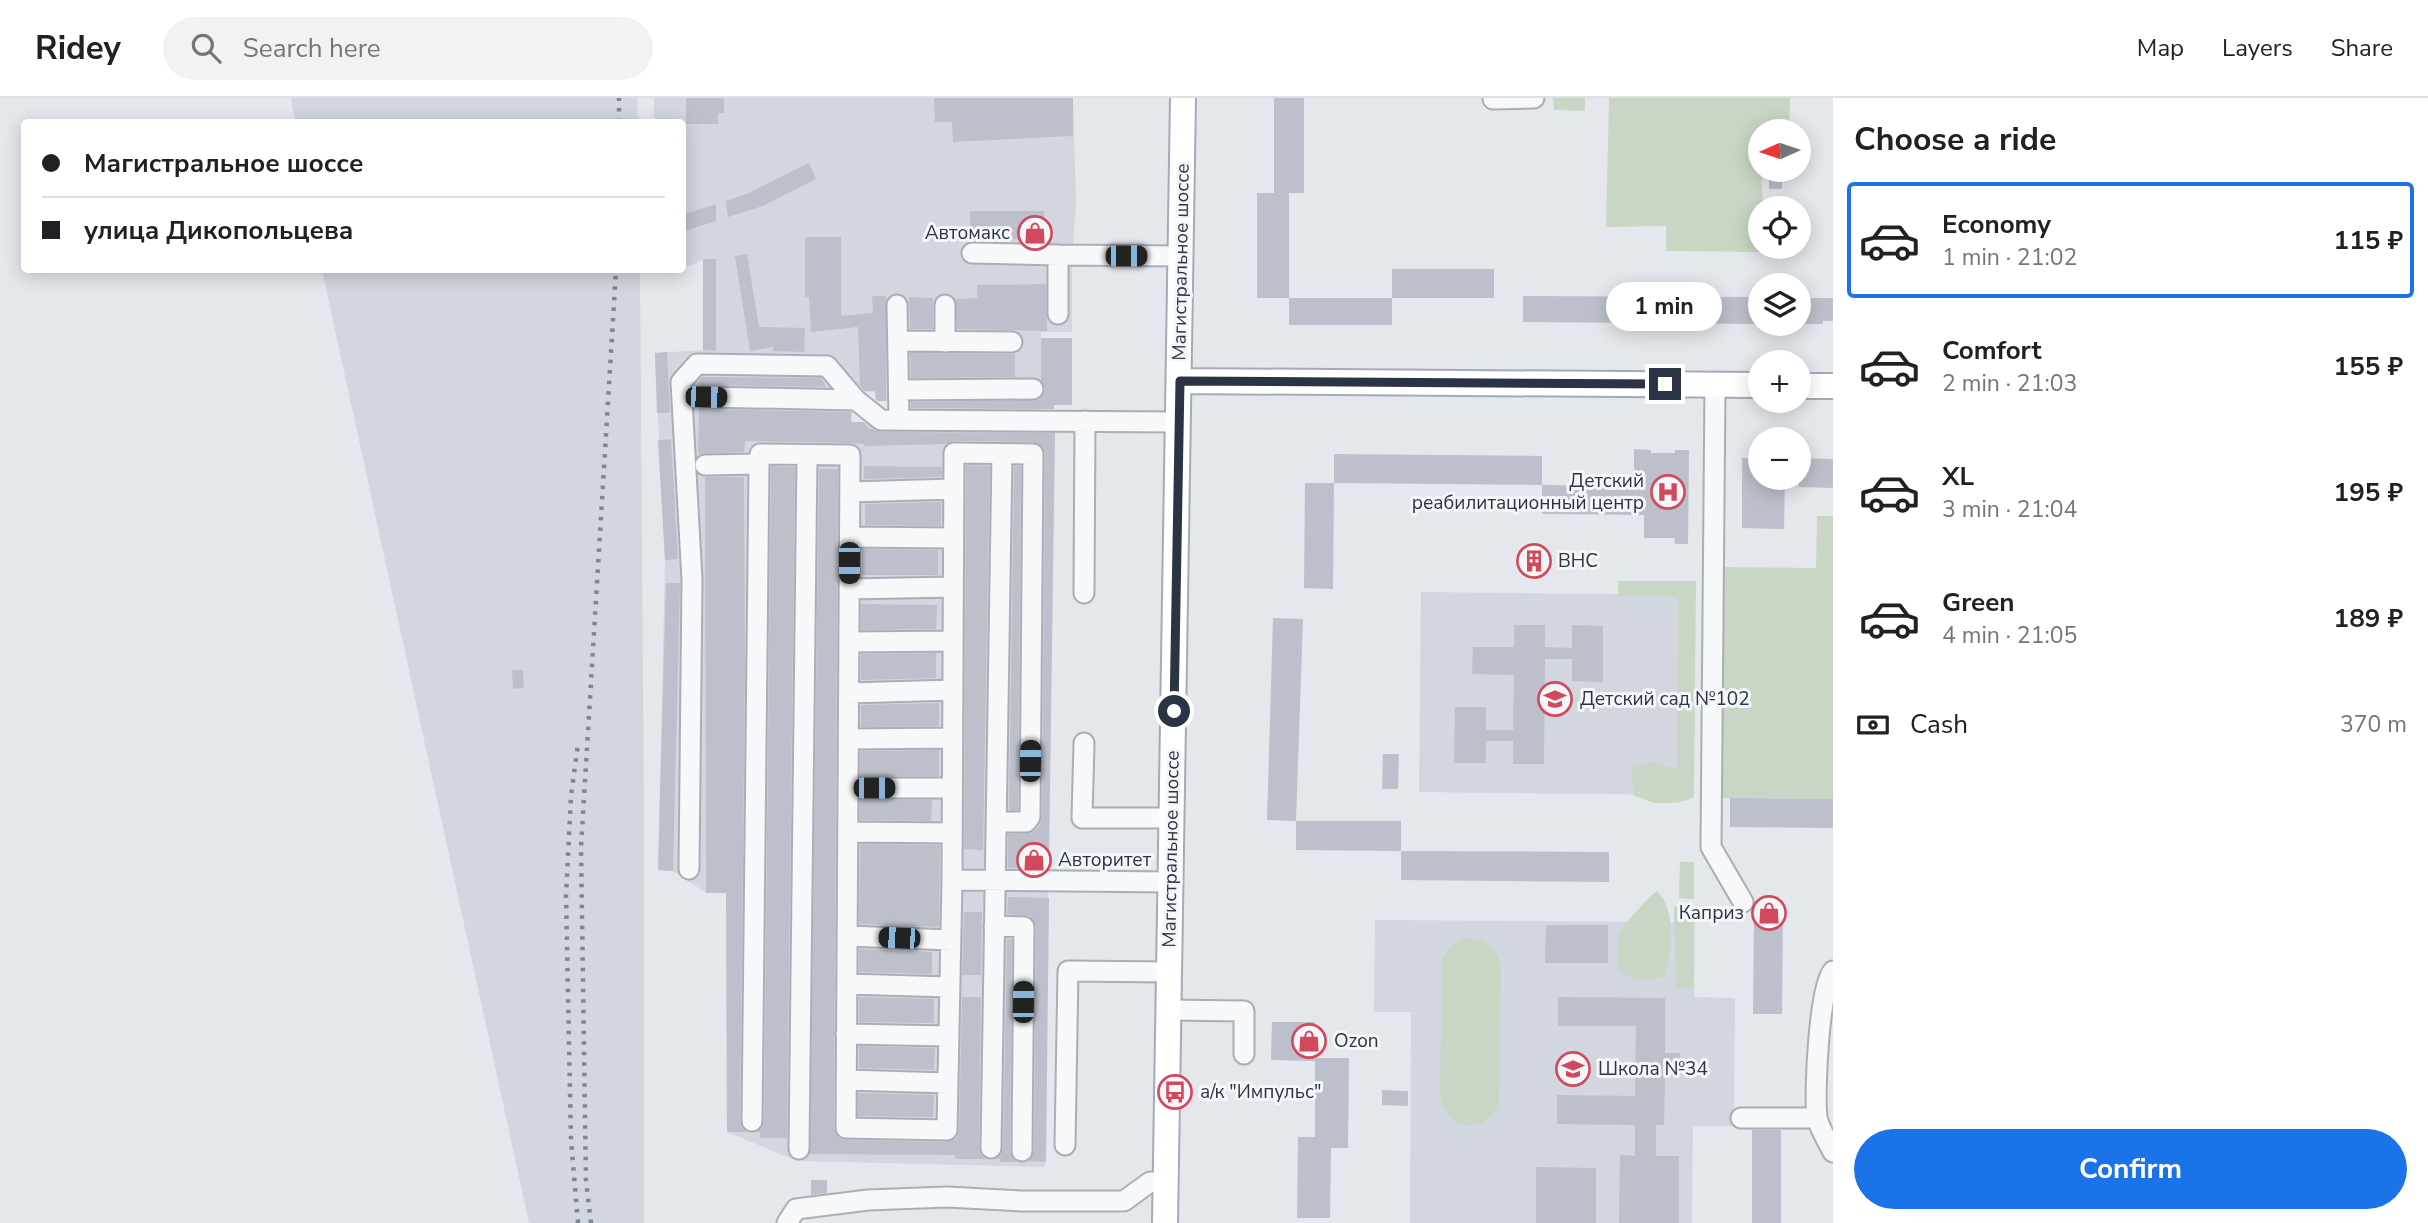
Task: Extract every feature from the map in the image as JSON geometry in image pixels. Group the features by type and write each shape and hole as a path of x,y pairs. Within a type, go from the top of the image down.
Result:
{"main road":[{"name":"Магистральное шоссе","path":"1165,1223 1183,98"},
{"path":"1180,381 1748,385"},
{"path":"1811,386 1833,386"}],"lane":[{"path":"1493,99 1534,98"},
{"path":"972,253 1181,256"},
{"path":"1058,255 1058,314"},
{"path":"897,304 899,420"},
{"path":"945,305 945,342"},
{"path":"899,341 1012,342"},
{"path":"689,869 692,580 681,382 697,364 827,366 856,400 881,420 1179,422"},
{"path":"1715,385 1711,847 1743,901"},
{"path":"899,390 1033,389"},
{"path":"706,397 856,400"},
{"path":"1084,593 1085,421"},
{"path":"752,1121 760,454 849,455 846,1128 947,1130 952,880 954,453 1033,454 1030,817 1026,822 997,822"},
{"path":"990,1148 1002,454"},
{"path":"799,1149 807,455"},
{"path":"705,465 759,464"},
{"path":"850,492 953,489"},
{"path":"850,537 953,538"},
{"path":"849,589 953,587"},
{"path":"849,642 953,640"},
{"path":"849,693 953,690"},
{"path":"848,739 953,738"},
{"path":"1084,743 1082,817 1172,818"},
{"path":"848,788 952,788"},
{"path":"848,832 952,833"},
{"path":"952,880 1171,882"},
{"path":"994,926 1024,927 1022,1151"},
{"path":"847,936 951,940"},
{"path":"1065,1145 1069,971 1169,972"},
{"path":"1833,971 1825,989 1821,1013 1817,1118 1833,1152"},
{"path":"847,984 950,987"},
{"path":"1169,1010 1244,1011 1244,1054"},
{"path":"846,1034 949,1036"},
{"path":"846,1080 948,1083"},
{"path":"1741,1118 1817,1118"},
{"path":"787,1223 796,1209 868,1200 947,1197 1021,1201 1124,1201 1150,1182 1166,1182"}],"shaded area":[{"path":"291,98 637,98 638,119 294,119"},
{"path":"654,98 1073,98 1076,202 1072,255 1072,332 1041,332 1041,411 909,412 908,401 875,401 875,392 860,391 852,409 852,422 885,428 1054,425 1045,1167 797,1161 727,1132 726,893 706,893 673,871 658,870 665,560 655,353 703,350 703,260 686,267 686,119 654,119"},
{"path":"323,273 640,273 644,1223 529,1223"},
{"name":"Детский сад №102","path":"1421,592 1691,595 1689,795 1419,792"},
{"name":"Школа №34","path":"1375,920 1695,922 1694,997 1735,998 1734,1126 1693,1126 1692,1223 1410,1223 1411,1012 1374,1012"}],"green space":[{"path":"1553,98 1585,98 1585,111 1554,110"},
{"path":"1609,98 1790,98 1789,119 1748,119 1748,182 1762,182 1763,196 1748,196 1748,252 1666,251 1666,226 1606,227"},
{"path":"1817,516 1833,516 1833,799 1714,798 1716,567 1816,568"},
{"path":"1618,581 1696,581 1694,797 1685,801 1655,803 1634,796 1631,769 1652,761 1677,768 1678,597 1618,596"},
{"path":"1680,862 1694,862 1694,899 1679,898"},
{"path":"1657,891 1664,899 1670,920 1665,977 1640,980 1618,971 1618,937 1635,913"},
{"path":"1693,906 1694,988 1676,989 1674,907"},
{"path":"1471,938 1483,941 1492,948 1501,969 1499,1103 1485,1121 1466,1125 1449,1116 1440,1095 1442,960 1454,945"}],"building":[{"path":"686,98 724,98 724,113 718,113 718,124 686,124"},
{"path":"934,98 1073,98 1073,136 953,142 952,122 935,122"},
{"path":"1274,98 1304,98 1304,193 1289,193 1289,298 1257,298 1257,193 1274,193"},
{"path":"809,163 816,179 763,206 728,217 726,201 749,193"},
{"path":"1769,182 1782,182 1782,189 1769,189"},
{"path":"716,204 716,221 686,231 686,214"},
{"path":"970,211 1044,211 1044,239 970,240"},
{"path":"805,237 841,237 841,316 873,313 872,296 886,296 886,401 877,401 875,391 864,391 860,385 858,327 811,332 809,297 805,298"},
{"path":"747,254 759,327 805,328 804,352 773,351 773,347 750,351 735,256"},
{"path":"703,259 716,259 716,351 703,350"},
{"path":"1392,269 1494,269 1494,298 1392,298"},
{"path":"1046,284 1047,331 957,329 955,299 977,298 977,285"},
{"path":"1523,296 1748,297 1748,324 1523,322"},
{"path":"909,297 933,298 933,329 910,329"},
{"path":"1289,298 1392,298 1392,325 1289,325"},
{"path":"1811,298 1833,298 1833,321 1823,321 1823,324 1811,324"},
{"path":"1041,338 1072,338 1072,405 1054,405 1054,409 911,408 911,402 1039,400 1045,390 1041,380"},
{"path":"667,352 670,413 657,413 655,353"},
{"path":"910,353 1015,354 1015,377 911,378"},
{"path":"702,377 821,378 826,387 699,387"},
{"path":"699,407 851,412 851,422 864,422 868,428 881,432 1055,433 1049,860 1019,859 1019,868 1008,868 1008,834 1032,833 1040,825 1042,817 1043,447 1033,442 954,441 946,444 864,446 850,443 745,441 744,452 698,454"},
{"path":"671,439 678,559 665,560 658,440"},
{"path":"1634,449 1651,450 1651,453 1689,450 1688,544 1675,544 1674,538 1644,538 1644,515 1542,514 1542,485 1634,486"},
{"path":"1334,454 1542,456 1542,485 1334,483"},
{"path":"1742,458 1748,458 1748,490 1785,490 1784,529 1742,528"},
{"path":"1811,458 1833,459 1833,488 1811,487"},
{"path":"966,465 990,466 983,850 964,849"},
{"path":"771,466 795,467 787,1138 760,1138 760,1132 757,1132 764,1121"},
{"path":"864,466 942,467 942,477 864,479"},
{"path":"1014,466 1021,466 1018,810 1009,810"},
{"path":"819,469 838,469 834,1129 839,1138 846,1140 947,1142 956,1139 959,1130 962,997 981,997 979,1148 986,1159 955,1159 955,1155 810,1154"},
{"path":"705,477 744,477 745,663 740,1121 747,1132 727,1132 726,893 706,893"},
{"path":"1305,483 1334,483 1333,589 1304,588"},
{"path":"941,502 941,526 865,525 865,504"},
{"name":"ВНС","path":"1526,547 1543,547 1542,576 1526,576"},
{"path":"862,549 938,550 938,575 862,575"},
{"path":"666,583 680,583 673,871 658,870"},
{"path":"861,604 937,605 936,629 861,630"},
{"path":"1273,618 1303,619 1296,821 1267,820"},
{"path":"1514,625 1545,625 1545,647 1572,648 1572,625 1603,626 1603,682 1572,681 1572,659 1545,659 1544,764 1513,764 1513,741 1486,741 1486,763 1454,763 1455,707 1486,707 1486,730 1513,730 1514,675 1472,674 1473,647 1514,647"},
{"path":"936,653 936,678 861,680 861,654"},
{"path":"512,670 523,670 524,688 513,689"},
{"path":"939,703 939,726 861,727 861,705"},
{"path":"939,750 939,776 860,776 860,751"},
{"path":"1383,754 1399,754 1398,789 1382,789"},
{"path":"1730,798 1833,799 1833,828 1730,827"},
{"path":"860,800 932,800 931,821 860,820"},
{"path":"1296,821 1401,821 1401,851 1296,850"},
{"path":"860,844 940,845 939,927 859,924"},
{"path":"1401,851 1609,852 1609,882 1401,880"},
{"path":"1008,897 1049,898 1046,1162 1028,1161 1034,1151 1036,926 1030,916 1007,914"},
{"path":"964,912 982,912 981,975 962,975"},
{"path":"1754,913 1783,913 1782,1014 1753,1014"},
{"path":"1546,925 1608,925 1608,963 1545,963"},
{"path":"1007,939 1012,939 1010,1151 1016,1162 1000,1162 1000,1159 996,1159 1003,1148"},
{"path":"859,949 932,952 932,974 859,972"},
{"path":"859,997 934,999 934,1023 859,1022"},
{"path":"1558,997 1665,998 1665,1053 1680,1053 1680,1073 1665,1073 1664,1125 1656,1125 1656,1156 1679,1156 1679,1223 1619,1223 1620,1155 1635,1156 1635,1125 1557,1124 1557,1095 1635,1096 1636,1026 1558,1026"},
{"path":"1272,1022 1315,1022 1315,1061 1271,1060"},
{"path":"859,1046 935,1048 934,1070 859,1068"},
{"path":"1315,1058 1349,1058 1348,1148 1331,1148 1330,1218 1297,1218 1298,1137 1315,1137"},
{"path":"1382,1090 1408,1091 1408,1106 1382,1105"},
{"path":"858,1093 934,1095 933,1117 858,1116"},
{"path":"1752,1130 1781,1130 1781,1223 1752,1223"},
{"path":"1536,1167 1596,1168 1596,1223 1536,1223"},
{"path":"811,1180 827,1180 827,1193 811,1195"}],"railway":[{"path":"619,98 619,119"},
{"path":"591,1223 586,1181 581,847 616,273"},
{"path":"578,744 571,796 566,896 571,1140 578,1223"}],"place":[{"name":"Автомакс","path":"1035,233"},
{"name":"Детский реабилитационный центр","path":"1668,492"},
{"name":"ВНС","path":"1534,561"},
{"name":"Детский сад №102","path":"1555,699"},
{"name":"Авторитет","path":"1034,860"},
{"name":"Каприз","path":"1769,913"},
{"name":"Ozon","path":"1309,1041"},
{"name":"Школа №34","path":"1573,1069"},
{"name":"а/к \"Импульс\"","path":"1175,1092"}],"route":[{"path":"1174,711 1180,381 1665,384"}]}
